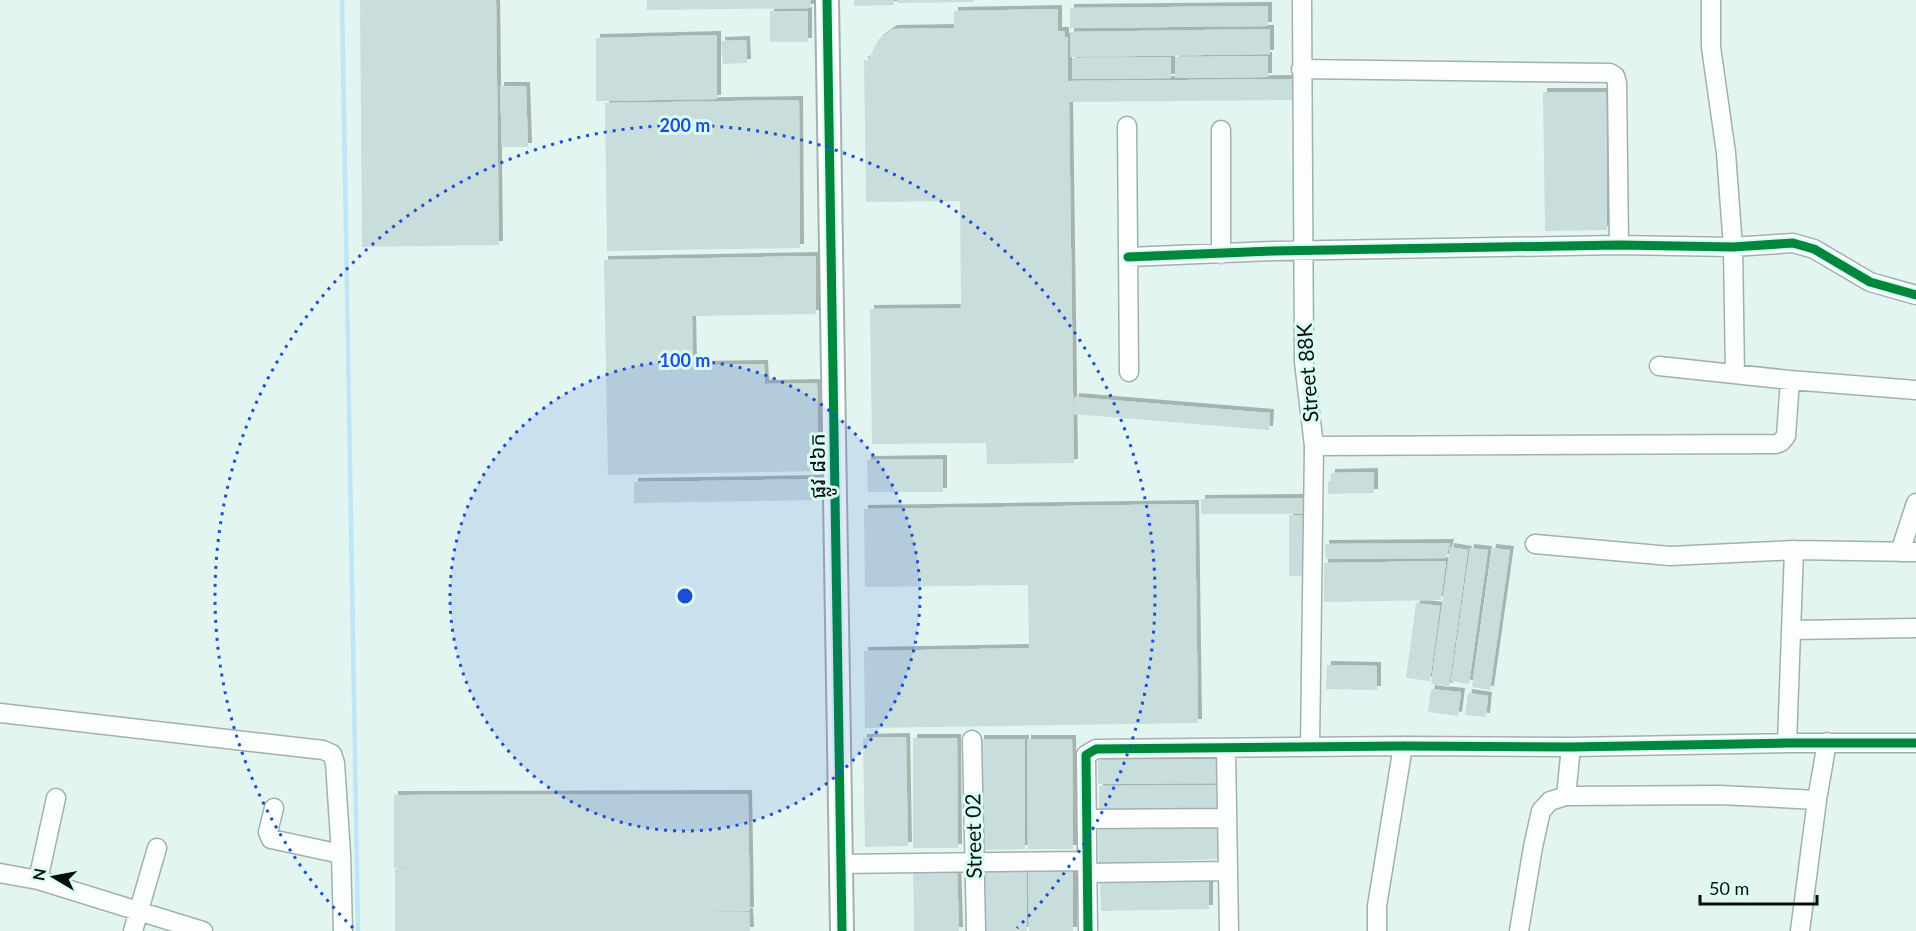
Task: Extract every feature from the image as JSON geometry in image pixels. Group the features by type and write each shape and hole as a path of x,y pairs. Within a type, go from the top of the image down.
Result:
{"street":[{"name":"ផ្លូវ ៨៦ក","path":"827,0 842,931"},
{"name":"Street 88K","path":"1302,0 1304,362 1314,446 1310,747"},
{"path":"1712,0 1711,47 1726,153 1733,247 1736,374"},
{"path":"1301,69 1610,73 1615,76 1617,83 1619,245"},
{"path":"1127,126 1129,372"},
{"path":"1221,130 1221,254"},
{"path":"1128,257 1619,245 1733,247 1793,243 1814,249 1870,282 1916,296"},
{"path":"1659,366 1790,381 1916,390"},
{"path":"1314,446 1776,444 1786,436 1790,381"},
{"path":"1535,544 1670,556 1794,550 1908,552 1916,503"},
{"path":"1787,743 1794,550"},
{"path":"1792,630 1916,628"},
{"path":"0,713 323,750 332,754 335,762 341,854 343,931"},
{"name":"Street 02","path":"972,740 976,931"},
{"path":"1800,931 1816,800 1827,742"},
{"path":"1088,931 1086,754 1096,749 1571,747 1916,742"},
{"path":"1377,931 1377,906 1403,746"},
{"path":"1566,796 1571,747"},
{"path":"1226,749 1229,931"},
{"path":"1519,931 1541,811 1550,801 1566,796 1720,795 1816,800"},
{"path":"38,880 56,798"},
{"path":"274,808 268,832 271,839 341,854"},
{"path":"1087,819 1227,818"},
{"path":"133,931 157,848"},
{"path":"841,864 974,863 1228,871"},
{"path":"0,873 38,880 203,931"}],"building":[{"path":"360,0 496,0 499,245 362,247"},
{"path":"647,0 811,0 811,8 647,10"},
{"path":"854,0 894,0 894,5 854,6"},
{"path":"897,0 974,0 974,2 897,3"},
{"path":"1268,6 1268,26 1070,28 1070,8"},
{"path":"1058,9 1058,31 1065,31 1065,37 1068,37 1068,81 1295,79 1295,100 1069,102 1074,463 987,464 986,443 872,444 870,309 961,308 960,201 866,202 864,60 868,60 879,39 893,29 954,28 954,11"},
{"path":"770,11 808,11 808,42 770,42"},
{"path":"1270,29 1270,54 1070,57 1070,32"},
{"path":"717,35 717,99 596,101 596,38"},
{"path":"746,40 747,63 723,64 721,41"},
{"path":"1268,56 1268,77 1175,78 1175,57"},
{"path":"1171,57 1171,78 1072,79 1072,58"},
{"path":"500,86 526,86 528,147 502,147"},
{"path":"1543,92 1606,92 1607,230 1545,231"},
{"path":"799,100 800,248 607,251 605,103"},
{"path":"816,256 816,314 692,316 693,365 764,364 765,384 817,383 818,471 608,475 604,260"},
{"path":"1075,397 1270,413 1269,430 1073,414"},
{"path":"943,459 943,492 868,492 867,460"},
{"path":"1374,472 1374,493 1328,494 1331,473"},
{"path":"818,479 818,500 634,503 634,482"},
{"path":"1303,498 1303,514 1201,514 1201,499"},
{"path":"1195,504 1198,723 865,728 864,651 1029,648 1028,585 865,587 864,509"},
{"path":"1289,515 1307,516 1307,576 1289,576"},
{"path":"1450,543 1446,558 1326,559 1325,544"},
{"path":"1450,547 1468,550 1449,687 1431,684"},
{"path":"1470,548 1488,550 1469,684 1451,681"},
{"path":"1492,548 1510,550 1490,690 1472,687"},
{"path":"1446,561 1441,600 1324,602 1324,563"},
{"path":"1416,603 1440,606 1430,681 1406,678"},
{"path":"1327,665 1377,666 1377,690 1326,689"},
{"path":"1431,689 1461,692 1458,716 1428,712"},
{"path":"1468,693 1488,696 1486,717 1465,715"},
{"path":"906,737 908,846 865,847 863,738"},
{"path":"913,738 957,738 958,848 913,848"},
{"path":"980,739 1025,739 1025,849 981,850"},
{"path":"1027,739 1072,739 1073,849 1028,849"},
{"path":"1220,759 1221,783 1098,784 1098,760"},
{"path":"1221,785 1221,809 1099,810 1099,786"},
{"path":"748,794 750,911 667,912 749,912 750,931 395,931 395,869 428,868 394,868 394,795"},
{"path":"1220,823 1221,859 1099,863 1098,826"},
{"path":"1073,864 1073,931 1029,931 1028,865"},
{"path":"957,865 959,931 914,931 913,867"},
{"path":"982,865 1027,865 1027,931 983,931"},
{"path":"1209,877 1209,909 1101,911 1100,878"}],"waterway":[{"path":"342,0 358,931"}],"cycle path":[{"path":"827,0 842,931"},
{"path":"1128,257 1273,251 1619,245 1733,247 1793,243 1814,249 1870,282 1916,295"},
{"path":"1088,931 1086,755 1096,749 1916,743"}]}
